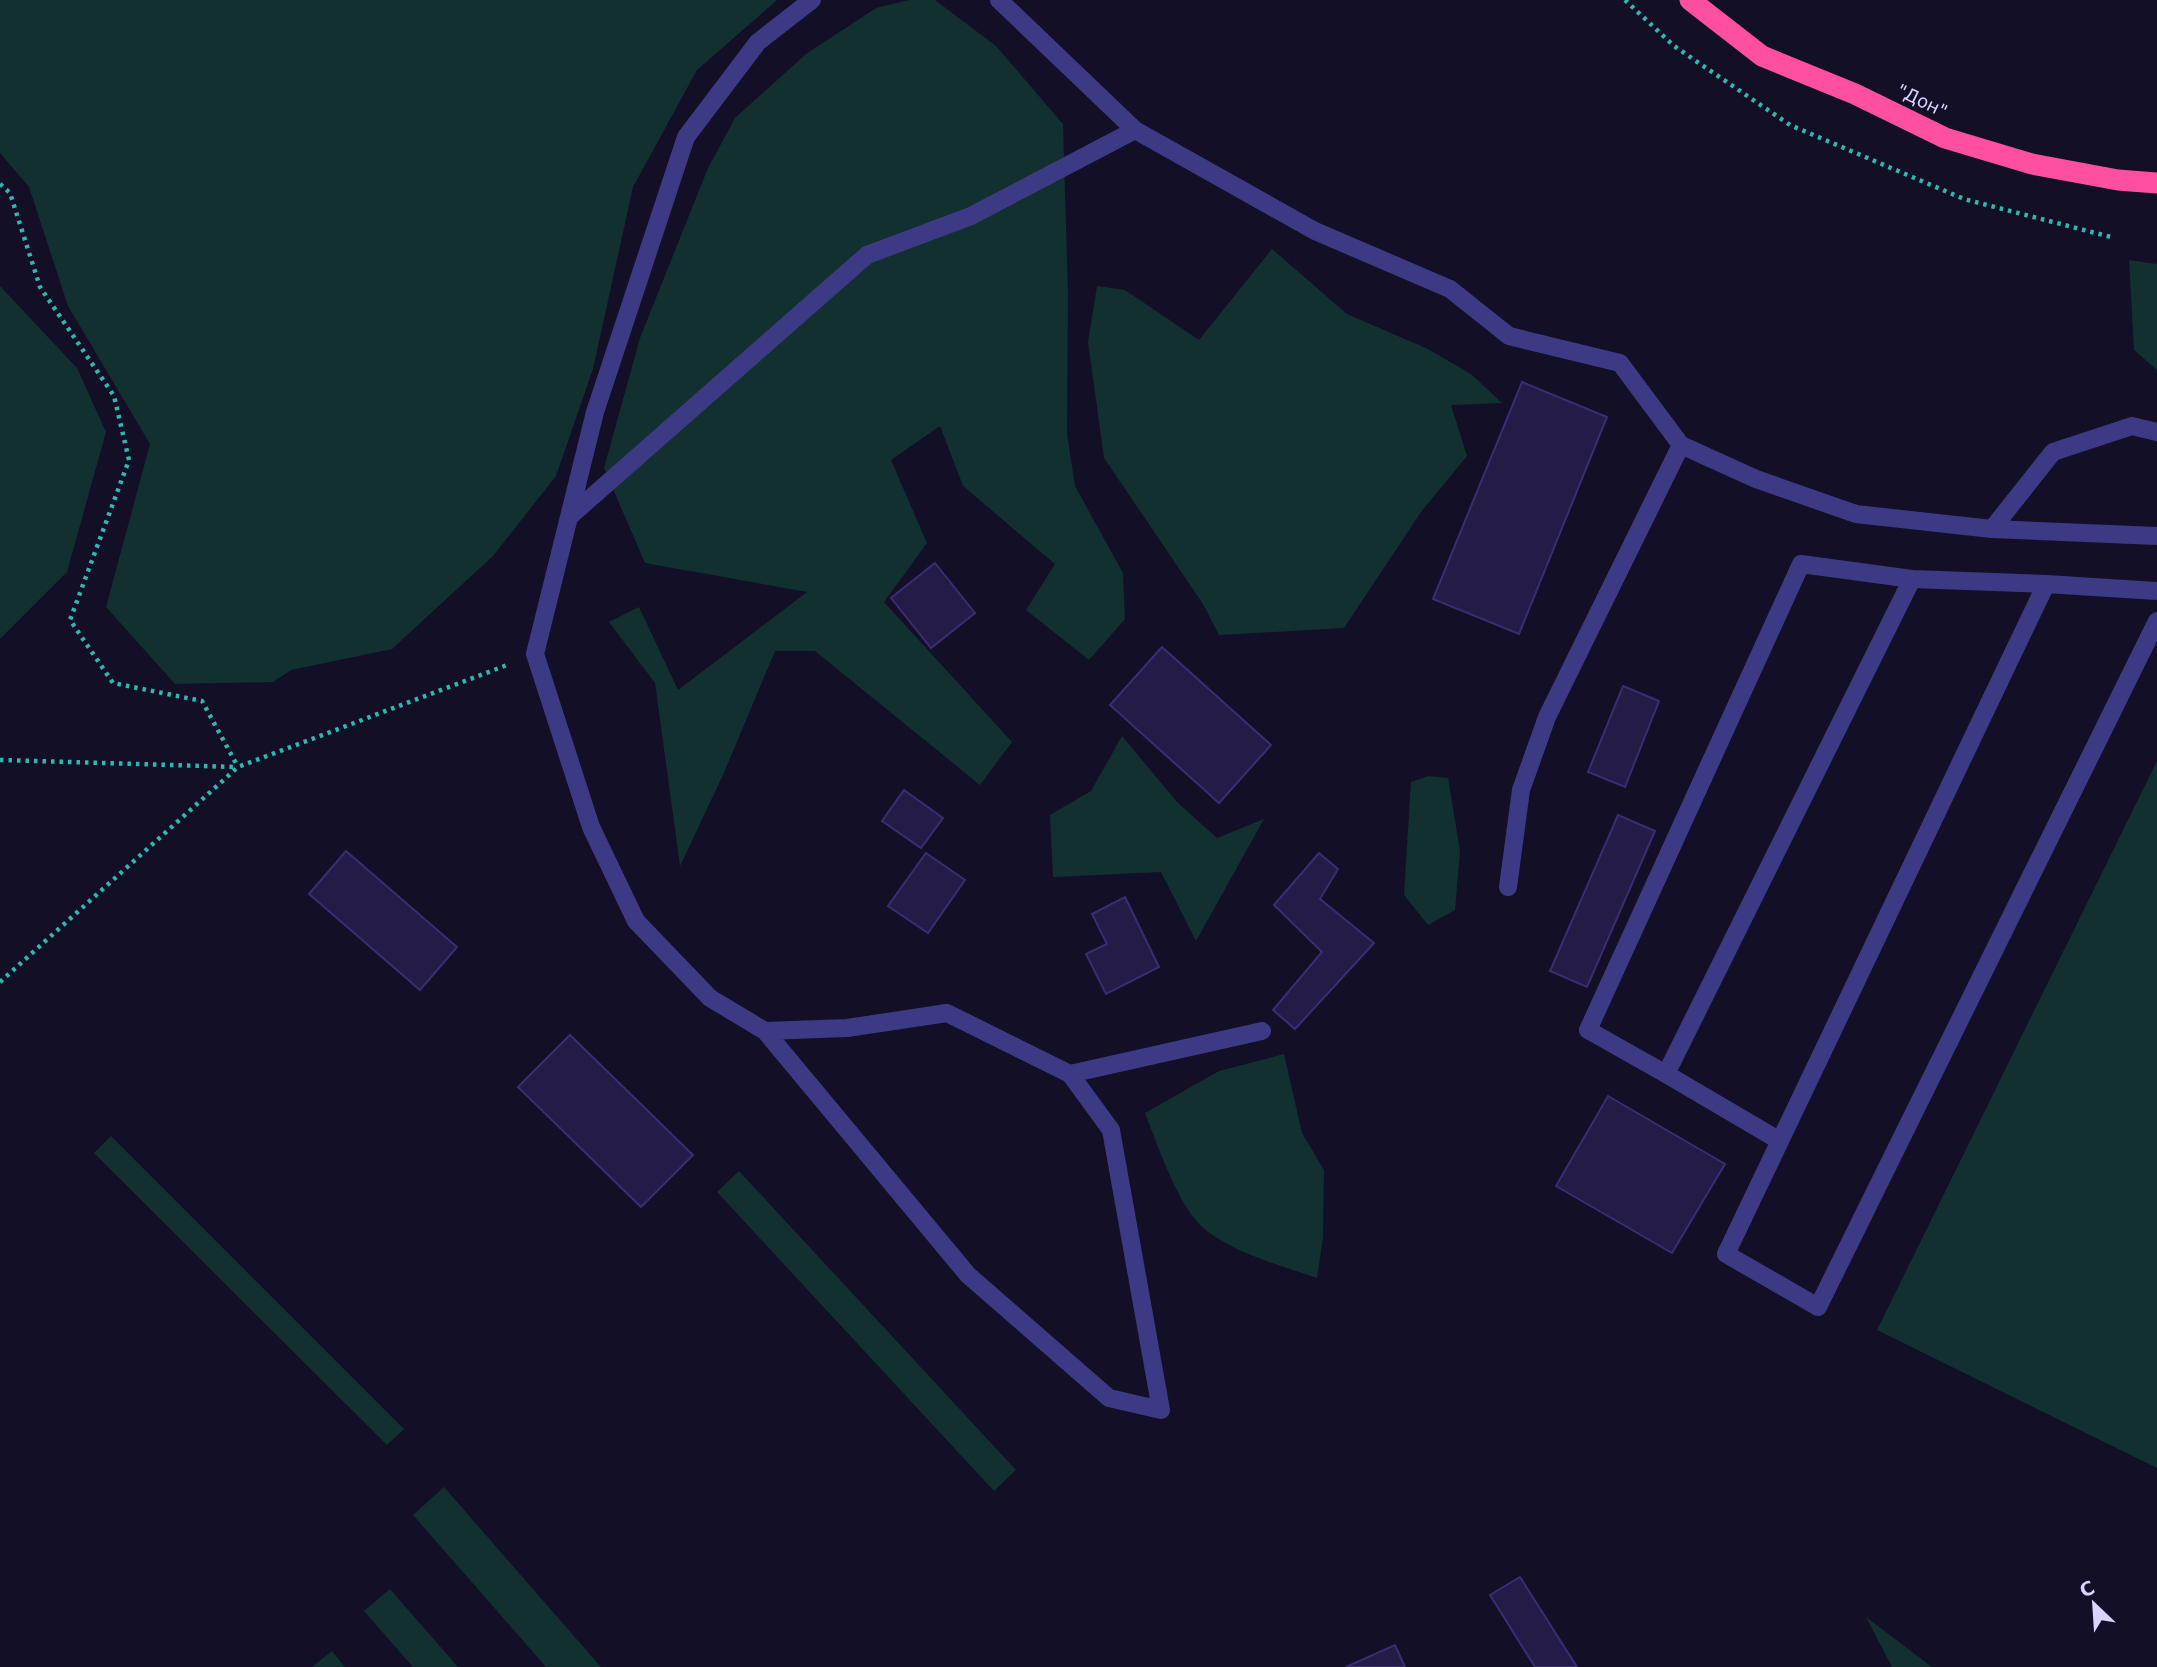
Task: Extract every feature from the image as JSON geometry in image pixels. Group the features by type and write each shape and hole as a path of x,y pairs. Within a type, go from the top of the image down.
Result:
{"highway":[{"name":"\"Дон\"","path":"1690,0 1762,57 1855,94 1945,138 2032,164 2118,180 2157,183"}],"lane":[{"path":"765,1031 847,1028 947,1013 1070,1074 1111,1130 1161,1410 1109,1398 968,1275 765,1031 710,998 636,920 592,828 535,654 595,412 686,137 758,42 812,0"},
{"path":"999,0 1135,130 1315,231 1450,289 1509,336 1620,363 1681,445 1756,479 1856,514 1992,529 2157,536"},
{"path":"569,517 867,255 971,216 1135,130"},
{"path":"1992,529 2053,452 2132,426 2157,432"},
{"path":"1508,887 1521,790 1547,717 1681,445"},
{"path":"1780,1141 1588,1030 1801,564 1912,579 2157,591"},
{"path":"1666,1074 1912,579"},
{"path":"2046,584 1726,1254 1818,1307 2157,621"},
{"path":"1070,1074 1262,1031"}],"path":[{"path":"1625,0 1674,46 1790,125 1964,199 2111,237"},
{"path":"0,184 10,193 40,287 114,396 129,460 70,621 113,683 202,701 238,767"},
{"path":"0,982 238,767 535,654"},
{"path":"0,760 238,767"}],"green space":[{"path":"0,0 777,0 697,70 633,187 593,369 556,476 493,556 392,649 291,670 273,682 175,684 106,607 150,444 68,306 29,187 0,153"},
{"path":"909,0 935,0 996,46 1063,124 1068,292 1067,434 1075,486 1123,573 1125,619 1089,660 1026,610 1055,564 963,486 940,426 891,460 927,543 884,602 1012,742 980,785 815,651 775,651 723,775 680,866 655,683 609,622 639,607 678,690 807,592 645,563 604,468 640,338 708,168 735,118 806,54 876,8"},
{"path":"1272,249 1347,314 1428,349 1471,374 1502,403 1451,405 1467,456 1421,512 1344,628 1219,635 1203,604 1104,458 1088,342 1097,286 1125,290 1199,340"},
{"path":"2129,260 2157,264 2157,370 2134,350"},
{"path":"0,286 77,368 106,432 67,572 0,639"},
{"path":"1122,736 1177,802 1217,838 1264,819 1196,941 1161,872 1053,877 1050,815 1091,791"},
{"path":"2157,761 2157,1468 1877,1330"},
{"path":"1428,776 1448,778 1460,851 1455,910 1428,925 1404,895 1411,782"},
{"path":"1284,1054 1302,1133 1324,1170 1323,1238 1317,1278 1260,1259 1232,1247 1207,1231 1187,1208 1170,1176 1145,1113 1219,1071"},
{"path":"111,1136 404,1429 387,1445 94,1153"},
{"path":"739,1171 1016,1470 994,1491 717,1192"},
{"path":"444,1487 601,1667 546,1667 413,1515"},
{"path":"390,1589 458,1667 413,1667 364,1611"},
{"path":"1866,1617 1932,1667 1892,1667"},
{"path":"332,1651 345,1667 312,1667"}],"building":[{"path":"1522,382 1607,417 1519,634 1433,599"},
{"path":"935,563 975,613 931,648 891,598"},
{"path":"1162,647 1271,745 1219,803 1110,705"},
{"path":"1623,686 1659,701 1625,787 1588,772"},
{"path":"904,790 943,818 921,848 882,821"},
{"path":"1618,815 1655,831 1587,987 1550,971"},
{"path":"346,851 457,947 420,990 309,894"},
{"path":"926,853 965,880 928,933 888,906"},
{"path":"1319,853 1338,869 1320,899 1374,943 1295,1029 1273,1010 1322,952 1274,905"},
{"path":"1125,897 1159,967 1106,994 1086,954 1107,944 1092,914"},
{"path":"570,1035 693,1155 641,1207 518,1087"},
{"path":"1608,1096 1725,1164 1672,1253 1556,1186"},
{"path":"1520,1577 1577,1667 1535,1667 1490,1595"},
{"path":"1395,1645 1405,1667 1346,1667"}]}
